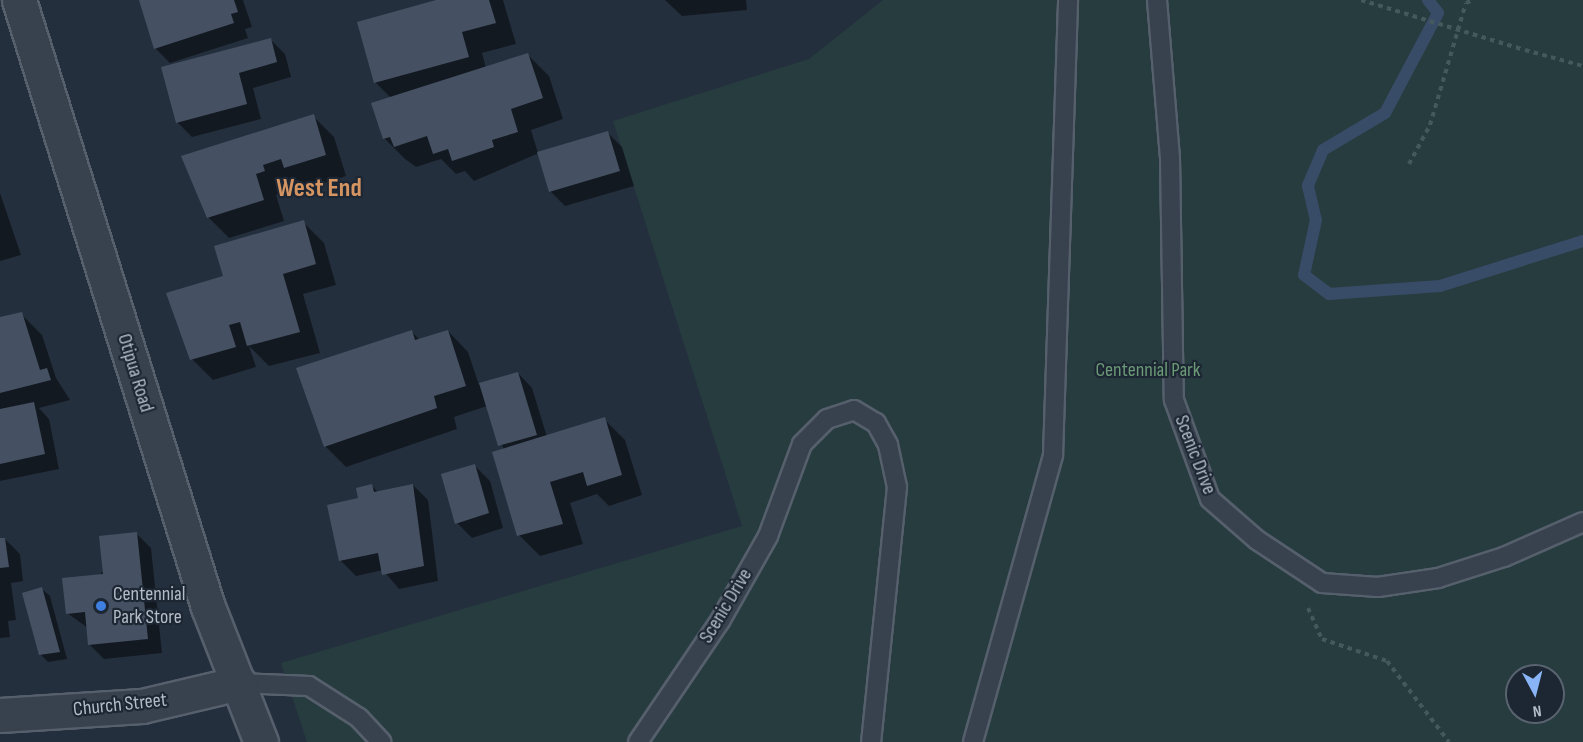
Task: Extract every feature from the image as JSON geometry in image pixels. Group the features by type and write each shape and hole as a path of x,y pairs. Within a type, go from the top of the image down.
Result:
{"street":[{"name":"Otipua Road","path":"19,0 208,608 261,742"},
{"name":"Church Street","path":"0,715 142,706 239,683"}],"lane":[{"path":"973,742 1053,455 1068,0"},
{"name":"Scenic Drive","path":"1157,0 1170,158 1174,400 1210,499 1257,540 1322,583 1378,587 1438,578 1504,557 1583,522"},
{"name":"Scenic Drive","path":"638,742 720,621 768,536 802,444 827,419 854,410 876,423 888,445 897,487 871,742"},
{"path":"239,683 309,686 359,718 381,742"}],"path":[{"path":"1361,0 1583,66"},
{"path":"1409,164 1430,125 1466,3 1473,0"},
{"path":"1322,583 1306,612 1322,639 1387,661 1449,742"}],"green space":[{"name":"Centennial Park","path":"883,0 1583,0 1583,742 307,742 281,663 742,526 613,121 809,59"}],"building":[{"path":"139,0 234,0 238,12 231,14 234,23 154,49"},
{"path":"436,0 489,0 496,23 462,32 469,57 374,83 357,22"},
{"path":"271,38 277,62 239,73 247,104 176,123 161,67"},
{"path":"528,53 543,98 511,109 518,132 492,140 494,147 452,161 448,149 433,154 427,136 394,147 390,137 383,139 371,103"},
{"path":"314,114 326,155 284,168 281,159 263,165 265,171 256,174 264,200 207,218 181,156"},
{"path":"608,131 620,171 549,192 537,152"},
{"path":"304,220 316,264 283,274 300,332 247,346 240,322 229,325 236,347 190,360 166,293 223,276 214,246"},
{"path":"22,312 40,370 47,368 51,380 0,393 0,317"},
{"path":"412,330 415,340 448,330 466,386 434,396 437,408 324,447 296,368"},
{"path":"518,372 537,435 498,446 479,383"},
{"path":"34,402 45,454 0,464 0,409"},
{"path":"605,417 622,475 587,486 583,472 550,482 563,524 517,536 492,452"},
{"path":"475,464 489,513 455,524 441,474"},
{"path":"372,484 374,492 413,484 424,566 382,575 378,553 339,561 327,505 358,498 356,488"},
{"path":"137,532 148,639 88,645 85,612 66,614 62,578 103,574 99,536"},
{"path":"0,538 5,538 9,567 0,568"},
{"path":"42,587 60,652 39,655 22,593"}],"waterway":[{"path":"1428,0 1438,13 1385,113 1323,150 1308,186 1316,220 1304,275 1329,294 1440,286 1583,241"}],"place":[{"name":"Centennial Park Store","path":"101,606"}],"district":[{"name":"West End","path":"319,189"}]}
